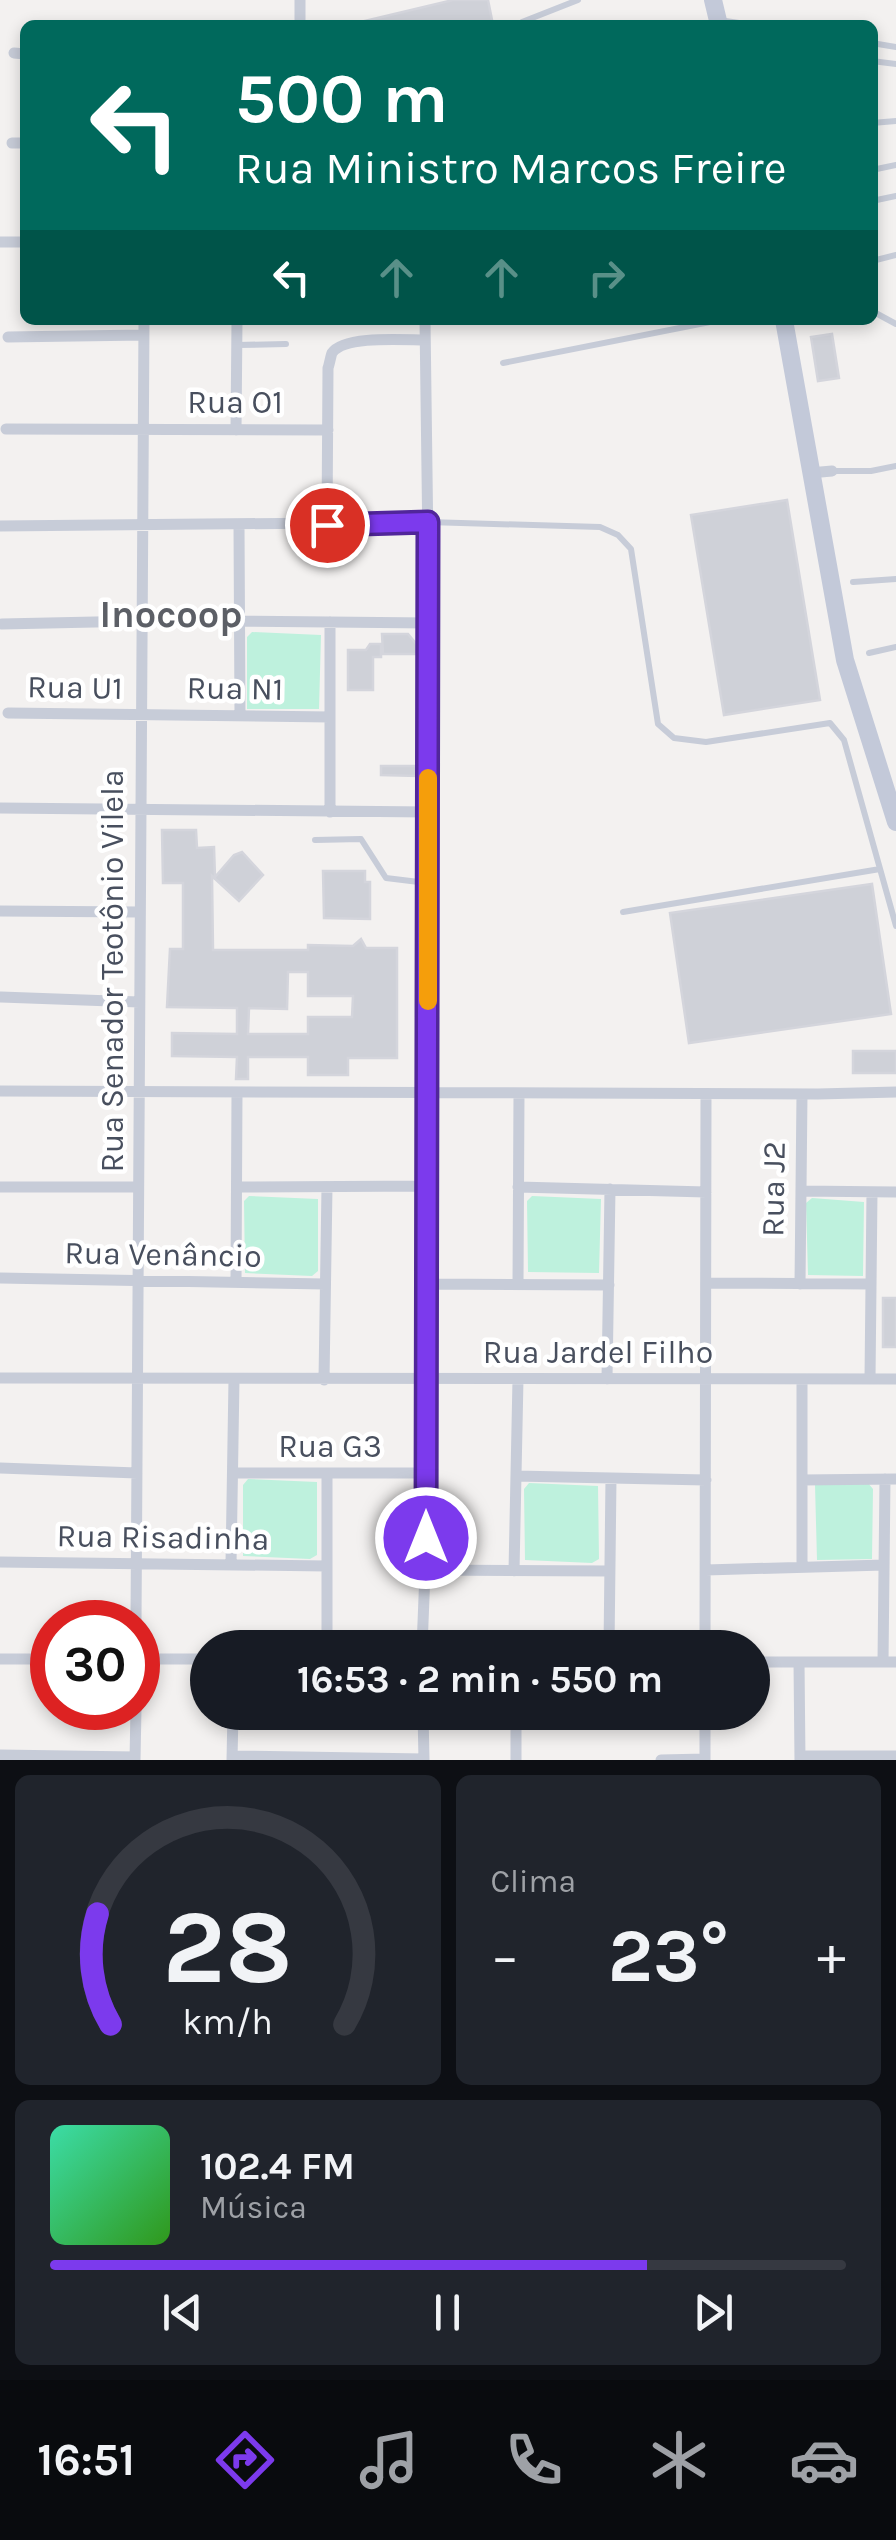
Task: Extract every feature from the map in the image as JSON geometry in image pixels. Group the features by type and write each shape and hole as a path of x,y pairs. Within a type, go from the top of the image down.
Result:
{"main road":[{"path":"785,325 844,660 896,822"}],"street":[{"name":"Rua Senador Teotônio Vilela","path":"136,1600 144,325"},
{"path":"236,430 237,325"},
{"path":"423,1630 429,624 425,325"},
{"path":"8,337 144,335"},
{"path":"327,525 331,354 353,342 425,340"},
{"name":"Rua O1","path":"6,429 328,430"},
{"path":"810,473 832,471"},
{"path":"0,526 428,522"},
{"path":"239,526 240,716"},
{"path":"240,621 429,624"},
{"path":"2,624 141,622"},
{"path":"330,622 330,812"},
{"name":"Rua U1","path":"8,714 140,715"},
{"name":"Rua N1","path":"140,715 330,717"},
{"path":"0,808 428,812"},
{"path":"0,911 139,912"},
{"path":"2,998 139,1002"},
{"path":"0,1091 896,1092"},
{"path":"236,1282 237,1092"},
{"path":"518,1284 519,1093"},
{"path":"705,1630 706,1094"},
{"name":"Rua J2","path":"800,1284 802,1094"},
{"path":"236,1186 427,1186"},
{"path":"324,1380 327,1186"},
{"path":"0,1187 138,1188"},
{"path":"518,1187 706,1192"},
{"path":"606,1379 610,1189"},
{"path":"801,1192 896,1192"},
{"path":"870,1379 872,1192"},
{"name":"Rua Venâncio","path":"0,1278 326,1284"},
{"path":"706,1283 871,1284"},
{"path":"427,1284 609,1285"},
{"name":"Rua Jardel Filho","path":"0,1378 896,1379"},
{"path":"231,1564 234,1379"},
{"path":"802,1379 802,1567"},
{"path":"514,1570 518,1380"},
{"path":"0,1468 137,1473"},
{"name":"Rua G3","path":"234,1474 426,1473"},
{"path":"327,1474 327,1630"},
{"path":"516,1476 706,1480"},
{"path":"610,1630 611,1478"},
{"path":"770,1662 889,1662 884,1565 890,1478 802,1480"},
{"name":"Rua Risadinha","path":"0,1562 326,1566"},
{"path":"706,1570 884,1565"},
{"path":"425,1570 609,1571"},
{"path":"0,1660 30,1659"},
{"path":"160,1659 190,1660"},
{"path":"798,1662 800,1758 896,1756"},
{"path":"0,1755 136,1759 136,1730"},
{"path":"233,1730 232,1758 424,1760 423,1730"},
{"path":"516,1730 516,1760"},
{"path":"662,1760 705,1760 705,1730"}],"lane":[{"path":"527,20 578,0"},
{"path":"882,316 896,312"},
{"path":"878,314 896,324"},
{"path":"504,364 695,325"},
{"path":"237,345 286,344"},
{"path":"832,471 871,471 896,466"},
{"path":"428,522 600,527 618,535 631,549 658,724 674,738 706,742 830,723 844,740 896,926"},
{"path":"853,582 896,579"},
{"path":"869,653 896,647"},
{"path":"315,840 360,838 386,878 428,883"},
{"path":"622,912 880,869"}],"green space":[{"path":"252,632 321,635 319,709 247,709 247,637"},
{"path":"249,1196 318,1199 318,1271 312,1276 245,1273 244,1201"},
{"path":"532,1196 601,1199 599,1273 528,1272 527,1201"},
{"path":"812,1198 864,1202 863,1276 808,1275 806,1203"},
{"path":"248,1479 317,1482 317,1555 310,1559 243,1556 243,1485"},
{"path":"529,1483 598,1486 599,1559 592,1563 525,1560 524,1489"},
{"path":"868,1483 873,1489 872,1559 817,1560 815,1485"}],"building":[{"path":"453,0 488,0 492,20 369,20"},
{"path":"832,334 839,378 818,381 811,337"},
{"path":"787,500 820,700 724,715 691,515"},
{"path":"382,634 408,634 418,646 418,654 383,654"},
{"path":"370,644 381,644 381,657 373,657 373,690 348,690 348,650 366,650"},
{"path":"381,766 417,766 417,776 381,775"},
{"path":"162,830 196,830 197,848 214,847 215,877 234,855 242,852 263,875 239,901 212,876 213,950 308,950 308,945 353,946 361,939 366,948 397,948 397,1058 348,1058 348,1075 308,1075 308,1057 248,1057 248,1079 236,1079 237,1057 172,1056 172,1033 237,1034 237,1008 167,1007 170,949 183,949 183,883 163,883","holes":["288,972 308,972 308,996 353,996 352,1017 308,1017 308,1034 248,1034 249,1008 287,1009"]},
{"path":"323,871 365,871 365,882 370,882 370,919 324,918"},
{"path":"872,884 891,1014 689,1043 670,913"},
{"path":"853,1051 896,1051 896,1073 853,1073"},
{"path":"883,1298 896,1298 896,1347 883,1347"}],"slow traffic":[{"path":"428,778 428,1001"}],"district":[{"name":"Inocoop","path":"171,614"}],"route":[{"path":"327,525 428,522 426,1538"}]}
